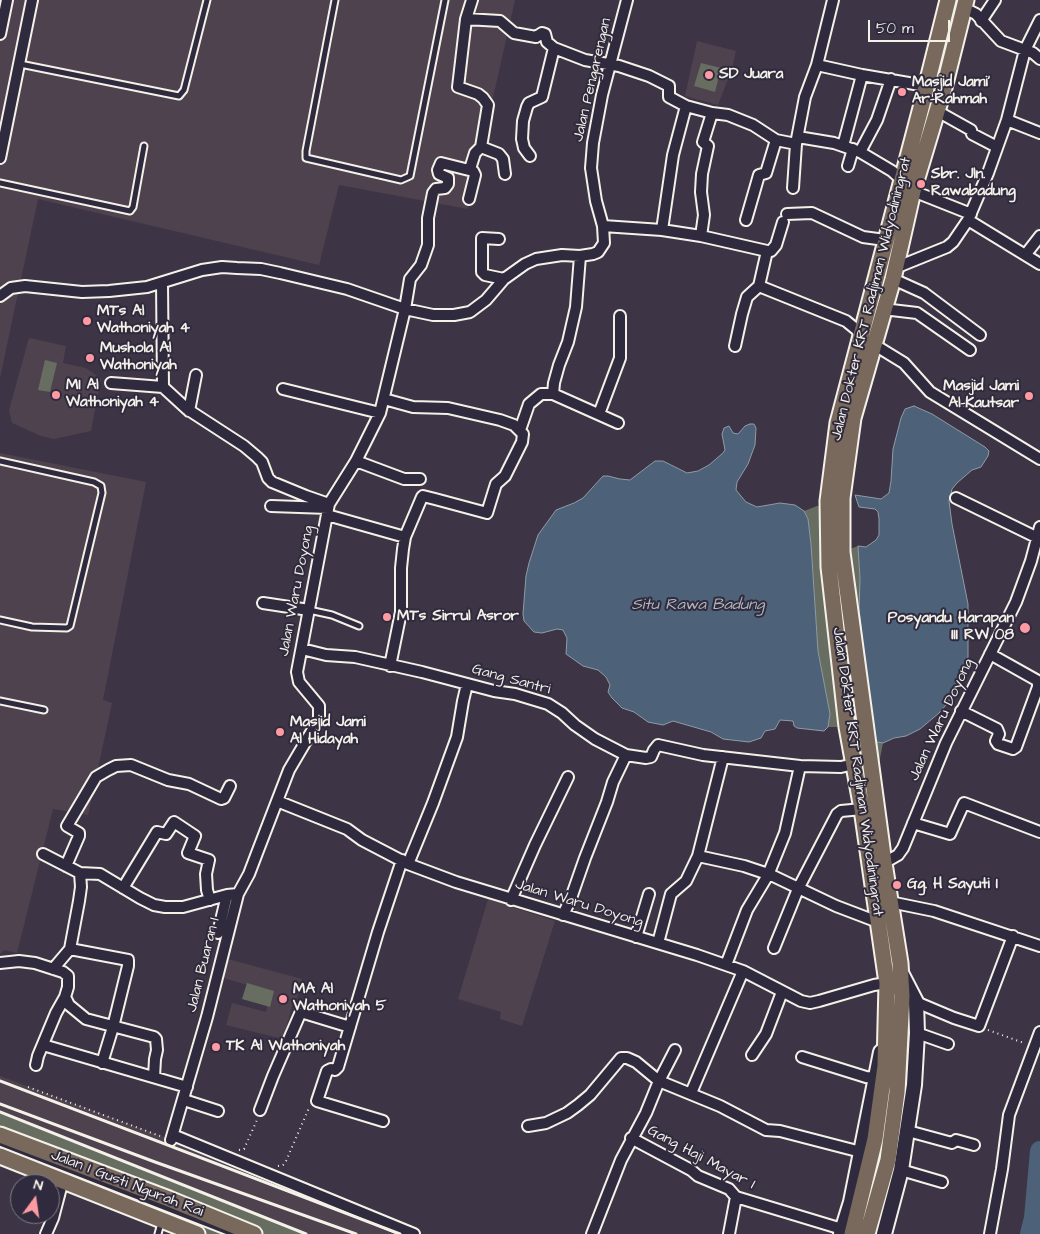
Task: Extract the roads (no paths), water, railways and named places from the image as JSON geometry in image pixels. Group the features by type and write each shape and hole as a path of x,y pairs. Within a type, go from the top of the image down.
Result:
{"main road":[{"name":"Jalan Dokter KRT Radjiman Widyodiningrat","path":"867,1234 888,1160 896,1092 902,996 901,972 884,863 842,552 842,498 853,418 885,240 926,86 944,1"},
{"name":"Jalan Dokter KRT Radjiman Widyodiningrat","path":"845,1232 875,1139 885,1066 888,1018 887,983 862,809 847,726 829,567 828,501 838,423 867,340 883,309 894,274 913,191 937,111 965,4"},
{"name":"Jalan I Gusti Ngurah Rai","path":"0,1135 169,1199 254,1234"},
{"name":"Jalan I Gusti Ngurah Rai","path":"0,1156 63,1180 160,1227 197,1234"}],"street":[{"path":"0,34 2,12 7,0"},
{"path":"0,158 32,0"},
{"path":"469,199 475,175 470,169 475,153 481,147 488,104 478,94 458,87 466,19 472,0"},
{"name":"Jalan Pengarengan","path":"603,226 596,201 591,168 592,157 597,121 627,0"},
{"path":"793,188 797,141 805,97 817,65 833,0"},
{"path":"982,21 994,0"},
{"path":"944,1 965,4 1001,41 1025,50 1040,59"},
{"path":"466,19 500,21 514,33 536,37 542,33 545,34 547,42 554,48 585,60 618,66 649,76 670,86 669,97 686,106 728,115 753,125 776,140 842,146 857,150 892,171 902,180"},
{"path":"894,274 947,247 953,242 970,217 1007,120 1025,50 1040,20"},
{"path":"530,156 524,148 522,139 523,121 529,103 542,97 554,48"},
{"path":"817,65 926,86"},
{"path":"842,146 862,75"},
{"path":"848,166 877,120 891,79"},
{"path":"662,230 673,155 686,106"},
{"path":"937,111 970,130 972,134 997,147"},
{"path":"701,236 704,216 701,192 702,174 708,146 702,142 712,113"},
{"path":"1007,120 1040,133"},
{"path":"746,220 760,175 766,173 776,140"},
{"path":"481,147 499,154 503,159 505,174"},
{"name":"Jalan Waru Doyong","path":"470,169 441,163 438,170 439,174 448,178 449,181 446,187 438,188 433,193 428,218 428,245 422,265 410,279 405,309 380,413 356,461 328,509 297,672 299,682 319,706 319,719 293,760 277,801 347,829 362,840 405,862 456,882 726,965 801,1001 810,1003 887,983"},
{"path":"913,191 970,217 1040,264"},
{"path":"0,296 11,288 25,286 82,292 147,287 188,274 222,267 261,269 347,289 405,309 433,315 454,315 470,312 486,300 504,279 525,264 536,259 562,255 580,256 598,252 604,243 603,226 662,230 701,236 767,251 776,245 785,218 804,212 812,213 863,237 885,240"},
{"path":"1026,254 1040,236"},
{"path":"499,238 482,238 482,272 486,275 504,279"},
{"path":"735,346 748,297 759,286 767,251"},
{"path":"552,394 558,364 568,342 574,316 580,256"},
{"path":"894,274 924,293 980,336"},
{"path":"162,283 162,387"},
{"path":"759,286 840,318 867,340 904,363 930,392 1040,459"},
{"path":"883,309 917,313 970,350"},
{"path":"599,414 620,358 620,316"},
{"path":"188,411 196,375"},
{"path":"111,383 162,387 188,411 244,446 262,462 268,478 272,482 306,496 328,509 406,537"},
{"path":"283,389 380,413"},
{"path":"520,430 529,404 541,394 552,394 618,423"},
{"path":"384,399 413,407 448,408 500,420 514,425 523,434 522,442 505,476 496,484 487,513 423,496 406,537 401,568 401,612 390,666"},
{"path":"356,461 404,479 420,479"},
{"path":"956,498 1038,538"},
{"path":"271,506 328,509"},
{"name":"Jalan Waru Doyong","path":"884,863 898,855 938,760 1016,602 1031,561 1040,527"},
{"path":"263,603 309,610"},
{"name":"Gang Santri","path":"302,649 326,655 355,657 449,678 548,704 562,713 575,726 626,755 651,757 658,745 723,757"},
{"path":"961,711 996,729 999,734 996,743 1013,749 1016,746 1038,681 990,654"},
{"path":"383,1121 317,1101 327,1072 331,1069 336,1070 338,1067 378,932 405,862 433,803 457,737 462,701 467,684"},
{"path":"564,915 572,898 613,782 626,755"},
{"path":"658,943 671,894 686,881 698,856 723,757 800,766 841,767 854,764"},
{"path":"66,866 79,836 79,833 66,826 96,777 116,766 131,765 168,780 189,784 221,799 224,798 230,786"},
{"path":"726,965 747,910 768,875 785,833 800,766"},
{"path":"511,900 568,777"},
{"name":"Jalan Buaran I","path":"277,801 252,867 232,895 207,1017 172,1138 414,1234"},
{"path":"913,823 950,834 964,803 1040,832"},
{"path":"774,948 798,888 838,812 862,809"},
{"path":"123,888 157,832 166,834 174,822 195,836 188,853 209,860 206,874 210,900"},
{"path":"43,854 80,873 100,874 154,905 165,908 183,907 232,895"},
{"path":"698,856 744,866 878,922"},
{"path":"53,968 70,949 81,887 80,873"},
{"path":"636,937 649,894"},
{"path":"218,932 232,895"},
{"path":"890,902 934,911 1040,946"},
{"path":"916,1002 979,1026 1013,936"},
{"path":"70,949 128,960 114,1027 102,1063"},
{"path":"0,963 20,961 53,968 68,976 65,997 36,1065"},
{"path":"691,1093 743,972"},
{"name":"Jalan Dokter KRT Radjiman Widyodiningrat","path":"887,1233 908,1131 914,1085 917,1033 916,1002 901,972"},
{"path":"752,1054 766,1034 782,992"},
{"path":"65,997 69,1005 86,1019 154,1037 157,1050 154,1077"},
{"path":"260,1110 300,1014 304,1013 350,1027"},
{"name":"Jalan Dokter KRT Radjiman Widyodiningrat","path":"845,1232 888,1018"},
{"path":"990,1234 1002,1169 1009,1115 1040,1032"},
{"path":"917,1033 948,1044"},
{"path":"43,1045 187,1088"},
{"path":"592,1234 631,1138 646,1114 659,1081 675,1050"},
{"path":"802,1057 866,1077 875,1078"},
{"path":"528,1126 546,1123 567,1113 590,1095 621,1058 627,1058 636,1062 659,1081 691,1093 766,1130 780,1131 861,1152"},
{"path":"184,1100 218,1111"},
{"path":"908,1131 952,1143 956,1140 974,1145"},
{"name":"Gang Haji Mayar I","path":"631,1138 691,1170 698,1176 729,1189 736,1197 845,1232"},
{"path":"901,1170 942,1182"},
{"path":"46,1234 54,1218 63,1180"},
{"path":"729,1234 736,1197"}],"lane":[{"path":"20,64 179,96 184,90 207,0"},
{"path":"335,0 306,158 401,180 410,176 444,0"},
{"path":"0,183 130,211 133,207 144,146"},
{"path":"0,461 94,482 101,486 102,492 70,626 68,628 32,626 0,620"},
{"path":"309,610 332,615 359,626"},
{"path":"0,701 44,710"},
{"path":"0,1143 233,1234"}],"water":[{"path":"914,406 932,414 989,451 981,467 972,470 952,489 949,501 968,604 968,659 965,671 952,698 939,713 920,729 906,736 894,738 883,743 877,742 874,738 859,610 858,546 866,547 876,540 879,535 879,519 878,512 875,509 859,507 855,495 881,499 889,493 893,449 901,418 905,409"},
{"name":"Situ Rawa Badung","path":"754,424 756,428 755,445 748,464 737,482 736,490 746,502 757,507 780,503 795,505 804,511 808,519 818,651 830,714 828,727 824,731 797,728 794,726 793,721 780,720 775,729 765,731 761,738 749,742 723,739 711,732 673,721 663,725 648,722 634,712 622,708 608,692 610,685 606,677 598,670 583,666 566,654 567,638 563,630 557,629 542,633 534,632 524,621 523,614 529,563 538,535 556,510 583,498 603,476 630,480 655,461 663,461 687,473 698,471 709,465 725,450 722,434 724,428 729,426 733,433 738,434 745,426"}],"waterway":[{"path":"1030,1234 1034,1218 1040,1151"}],"railway":[{"path":"0,1081 400,1234"},
{"path":"0,1104 356,1234"},
{"path":"0,1112 306,1234"}],"place":[{"name":"SD Juara","path":"709,75"},
{"name":"Masjid Jami' Ar-Rahmah","path":"902,92"},
{"name":"Sbr. Jln. Rawabadung","path":"921,184"},
{"name":"MTs Al Wathoniyah 4","path":"87,321"},
{"name":"Mushola Al Wathoniyah","path":"90,358"},
{"name":"MI Al Wathoniyah 4","path":"56,395"},
{"name":"Masjid Jami Al-Kautsar","path":"1029,396"},
{"name":"MTs Sirrul Asror","path":"387,617"},
{"name":"Posyandu Harapan III RW 08","path":"1025,628"},
{"name":"Masjid Jami Al Hidayah","path":"280,732"},
{"name":"Gg. H Sayuti I","path":"897,885"},
{"name":"MA Al Wathoniyah 5","path":"283,999"},
{"name":"TK Al Wathoniyah","path":"216,1047"}]}
